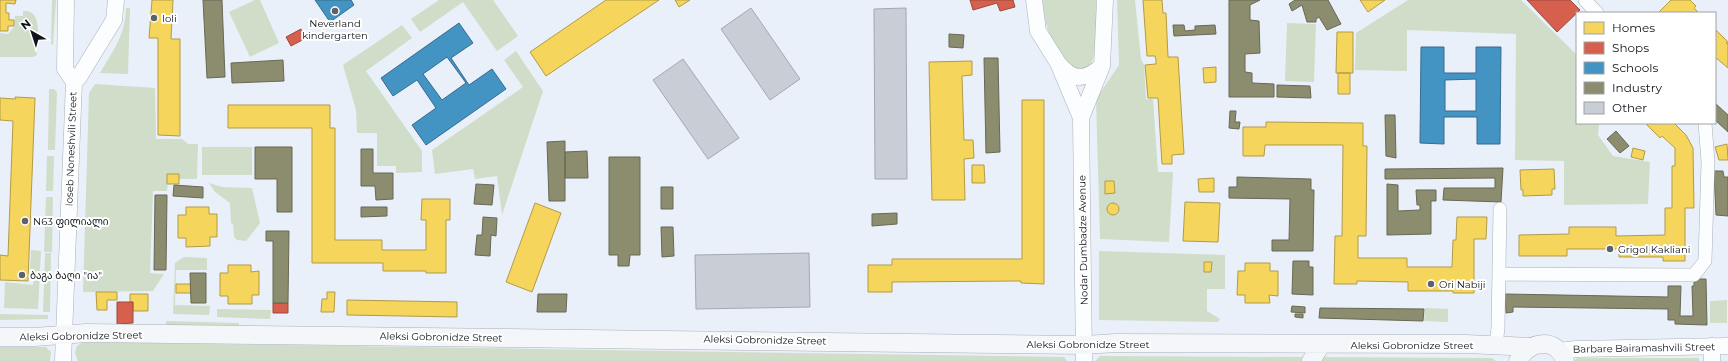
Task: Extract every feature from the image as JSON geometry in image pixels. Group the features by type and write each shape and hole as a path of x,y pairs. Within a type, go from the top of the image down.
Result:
{"main road":[{"name":"Aleksi Gobronidze Street","path":"0,337 35,338 65,335 110,334 1084,353 1124,343 1321,345 1524,354 1541,344 1548,344 1562,356"},
{"path":"1311,361 1321,345"}],"street":[{"name":"Ioseb Noneshvili Street","path":"63,361 74,82 65,69 66,0"},
{"name":"Ioseb Noneshvili Street","path":"74,82 79,77 114,20 116,0"},
{"name":"Nodar Dumbadze Avenue","path":"1034,0 1038,32 1058,63 1081,118 1084,353"},
{"name":"Nodar Dumbadze Avenue","path":"1081,118 1102,66 1105,0"},
{"path":"1585,0 1596,12"},
{"path":"1058,63 1067,73 1079,77 1092,75 1102,66"},
{"path":"1500,274 1694,275 1706,261 1708,162 1705,124"},
{"path":"1499,353 1500,209"},
{"name":"Barbare Bairamashvili Street","path":"1562,356 1576,349 1712,354 1728,346"}],"green space":[{"path":"52,0 56,0 53,45 51,44"},
{"path":"255,0 260,0 279,43 250,57 229,12"},
{"path":"439,0 493,0 518,36 497,51 463,2 420,32 411,19"},
{"path":"1043,0 1096,0 1097,27 1095,48 1090,65 1086,71 1075,71 1056,47 1045,21"},
{"path":"1117,0 1135,0 1141,59 1144,65 1146,99 1153,99 1158,172 1173,172 1169,242 1100,239 1096,99 1119,65"},
{"path":"1408,0 1521,0 1576,54 1576,124 1599,124 1598,135 1613,156 1650,162 1648,204 1564,205 1564,161 1515,160 1516,34 1407,30 1407,71 1355,70 1356,33"},
{"path":"126,8 130,8 128,74 100,73 121,35"},
{"path":"23,11 30,12 37,20 37,55 33,57 0,57 0,33 8,34 14,27 15,16 23,16"},
{"path":"1287,23 1316,24 1314,82 1285,81"},
{"path":"402,25 412,38 366,71 422,151 422,172 396,173 396,166 377,166 377,133 357,133 356,110 343,65"},
{"path":"516,51 543,91 502,215 497,176 475,179 473,169 435,174 432,150 523,87 504,60"},
{"path":"95,84 155,88 156,139 182,139 188,144 198,144 197,179 168,179 167,191 153,191 150,273 164,274 153,291 83,292 89,93"},
{"path":"49,89 54,89 57,92 55,150 48,150"},
{"path":"202,147 252,147 252,175 202,175"},
{"path":"47,156 54,156 53,191 46,191"},
{"path":"209,183 222,187 252,188 260,223 246,241 237,240 234,237 233,224 231,223 230,203 215,192"},
{"path":"46,197 53,197 52,252 44,252"},
{"path":"31,250 41,251 38,309 4,308 5,282 33,285 34,269 30,269"},
{"path":"1099,251 1225,255 1225,289 1207,289 1207,311 1220,319 1218,322 1099,320"},
{"path":"45,253 51,253 50,312 43,312"},
{"path":"184,257 207,258 207,270 176,270 175,305 210,306 209,315 173,314 175,263"},
{"path":"1727,300 1727,323 1710,323 1710,301"},
{"path":"1425,308 1448,309 1448,322 1424,321"},
{"path":"217,309 271,310 270,319 217,317"},
{"path":"0,314 48,315 48,319 0,320"},
{"path":"166,321 239,323 239,326 166,325"},
{"path":"83,342 1064,357 1067,361 78,361 75,353 77,346"},
{"path":"0,347 46,347 51,352 50,361 0,361"},
{"path":"1100,356 1492,358 1496,361 1095,361"},
{"path":"1577,358 1699,358 1699,361 1574,361"}],"building: Homes":[{"path":"0,0 16,0 15,4 6,3 6,13 9,13 9,20 14,20 14,26 8,26 8,31 0,31"},
{"path":"152,0 173,0 171,39 180,39 180,136 158,135 158,38 149,38"},
{"path":"606,0 659,0 546,76 530,52"},
{"path":"675,0 690,0 679,7"},
{"path":"1143,0 1162,0 1163,13 1166,13 1168,57 1178,57 1184,154 1172,155 1172,164 1162,164 1158,98 1148,98 1145,65 1156,64 1156,60 1155,56 1147,56"},
{"path":"1360,0 1385,0 1368,12"},
{"path":"1671,0 1690,0 1696,6 1694,8 1698,12 1659,12"},
{"path":"1716,30 1728,42 1726,43 1728,44 1728,68 1716,58"},
{"path":"1337,32 1353,32 1353,73 1336,73"},
{"path":"972,61 972,75 962,76 964,140 973,140 974,158 964,159 965,200 932,200 929,62"},
{"path":"1216,67 1216,82 1204,83 1203,68"},
{"path":"1338,73 1350,73 1350,94 1338,94"},
{"path":"15,97 35,98 28,281 0,280 0,255 8,256 13,121 0,120 0,98 16,99"},
{"path":"1022,100 1044,100 1044,284 1021,283 1021,281 892,282 892,292 868,292 868,265 892,265 892,259 1022,259"},
{"path":"228,105 330,105 330,128 335,128 335,240 382,240 382,250 426,250 426,220 421,220 422,199 450,199 450,220 446,220 446,273 426,273 426,271 383,271 383,263 312,263 312,128 228,128"},
{"path":"1266,122 1363,123 1363,146 1367,146 1366,236 1358,236 1358,258 1407,258 1407,267 1452,267 1453,240 1456,240 1457,217 1487,217 1486,239 1474,239 1474,293 1453,293 1453,291 1408,291 1408,282 1357,281 1357,284 1334,284 1335,236 1342,236 1343,145 1265,145 1264,156 1243,156 1243,127 1266,127"},
{"path":"1646,124 1675,124 1686,135 1693,148 1694,208 1685,208 1685,261 1663,261 1663,257 1619,257 1619,249 1567,249 1567,256 1519,256 1519,235 1569,234 1569,227 1616,227 1616,236 1665,235 1665,208 1672,208 1672,166 1675,166 1675,148 1662,136 1660,138"},
{"path":"1727,144 1728,160 1719,160 1715,147"},
{"path":"1633,148 1645,151 1643,160 1631,157"},
{"path":"972,165 984,165 985,183 972,183"},
{"path":"1554,169 1555,189 1552,189 1552,195 1523,196 1523,190 1521,190 1520,170"},
{"path":"167,174 179,174 179,184 167,184"},
{"path":"1214,178 1214,192 1199,192 1198,179"},
{"path":"1105,181 1114,181 1115,193 1105,194"},
{"path":"1185,202 1220,203 1218,242 1183,241"},
{"path":"535,203 561,213 532,292 506,282"},
{"path":"1111,203 1115,203 1119,209 1115,215 1111,215 1107,211 1107,207"},
{"path":"186,207 209,207 209,214 217,214 217,237 210,237 210,246 186,247 186,238 178,238 178,215 186,215"},
{"path":"1204,262 1212,262 1211,272 1204,272"},
{"path":"1245,263 1270,263 1270,271 1278,271 1278,296 1269,295 1270,303 1245,303 1245,295 1237,295 1238,271 1245,271"},
{"path":"228,265 251,265 251,272 259,271 259,295 252,295 252,304 228,304 228,296 220,296 220,273 228,273"},
{"path":"176,284 191,284 191,293 176,293"},
{"path":"96,292 117,292 117,300 107,300 107,310 97,310"},
{"path":"327,292 335,292 334,312 321,312 322,299 327,299"},
{"path":"130,294 148,294 148,311 133,311 133,302 130,302"},
{"path":"347,300 457,302 457,317 347,315"}],"building: Shops":[{"path":"970,0 1013,0 1015,7 1000,11 997,3 973,10"},
{"path":"1527,0 1570,0 1580,10 1576,12 1576,14 1557,32"},
{"path":"301,29 306,38 291,46 286,37"},
{"path":"117,302 133,302 133,323 117,324"},
{"path":"273,303 288,303 288,313 273,313"}],"building: Schools":[{"name":"Neverland kindergarten","path":"315,0 351,0 354,5 330,22"},
{"path":"459,23 473,43 451,58 469,85 492,69 506,89 426,145 412,125 436,108 417,80 393,96 381,78","holes":["447,57 466,83 442,100 423,74"]},
{"path":"1421,47 1444,47 1444,73 1476,73 1476,47 1501,47 1500,144 1477,144 1477,117 1444,117 1444,144 1420,143","holes":["1476,79 1476,111 1445,111 1445,80"]}],"building: Industry":[{"path":"203,0 222,0 225,77 207,78"},
{"path":"1229,0 1260,0 1250,5 1250,20 1259,21 1260,53 1245,54 1245,72 1252,73 1252,83 1274,84 1274,97 1229,97"},
{"path":"1295,0 1328,0 1341,24 1327,30 1319,17 1316,19 1316,22 1307,22 1302,5 1292,11 1289,4"},
{"path":"1173,25 1184,25 1185,31 1195,30 1195,26 1215,25 1216,34 1174,36"},
{"path":"949,34 964,35 963,48 949,47"},
{"path":"984,58 998,58 1000,152 986,153"},
{"path":"283,60 284,81 232,83 231,63"},
{"path":"1277,85 1310,86 1311,98 1277,97"},
{"path":"1716,104 1728,115 1728,132 1716,121"},
{"path":"1230,111 1236,111 1235,122 1240,122 1239,129 1229,128"},
{"path":"1385,115 1395,115 1396,158 1386,156"},
{"path":"1616,131 1629,146 1620,153 1607,139"},
{"path":"565,141 565,201 549,201 547,142"},
{"path":"255,147 292,147 292,212 277,212 277,179 255,179"},
{"path":"361,149 373,149 373,173 393,173 393,199 376,200 375,186 361,186"},
{"path":"587,151 588,178 565,178 565,152"},
{"path":"609,157 640,157 640,255 630,255 629,266 618,266 618,255 609,255"},
{"path":"1503,168 1501,202 1443,200 1444,188 1495,188 1495,178 1385,179 1385,169"},
{"path":"1714,171 1723,171 1724,177 1728,177 1728,216 1716,215"},
{"path":"1237,177 1311,179 1311,190 1314,190 1313,251 1272,251 1272,240 1289,240 1290,199 1229,198 1229,187 1237,187"},
{"path":"476,184 494,185 492,205 474,204"},
{"path":"1387,184 1398,185 1398,211 1420,210 1420,205 1417,205 1416,190 1436,190 1436,201 1431,201 1431,234 1387,235"},
{"path":"174,185 203,187 203,198 173,196"},
{"path":"661,187 673,187 673,209 661,209"},
{"path":"155,195 167,195 166,270 154,270"},
{"path":"361,207 387,207 387,216 361,217"},
{"path":"897,213 897,224 872,226 872,214"},
{"path":"483,217 497,218 496,236 491,235 490,256 475,255 477,235 482,235"},
{"path":"661,227 673,227 674,256 662,257"},
{"path":"266,231 289,231 288,303 273,303 273,241 266,241"},
{"path":"1293,261 1309,261 1309,267 1313,267 1313,295 1292,294"},
{"path":"190,273 206,273 206,303 191,303"},
{"path":"1694,279 1706,279 1707,325 1675,324 1675,320 1668,320 1668,309 1513,307 1513,312 1506,313 1505,294 1668,297 1668,286 1681,286 1680,316 1693,316 1692,286 1694,286"},
{"path":"538,294 567,294 566,312 537,312"},
{"path":"1292,306 1305,307 1305,313 1291,312"},
{"path":"1320,308 1424,309 1423,321 1319,318"},
{"path":"1295,314 1303,314 1303,318 1295,317"}],"building: Other":[{"path":"751,8 800,79 770,100 721,29"},
{"path":"906,8 907,179 875,179 874,9"},
{"path":"683,59 739,138 708,159 653,80"},
{"path":"809,253 810,307 696,309 695,255"}],"place":[{"name":"Neverland kindergarten","path":"335,11"},
{"name":"Ioli","path":"154,18"},
{"name":"N63 ფილიალი","path":"25,221"},
{"name":"Grigol Kakliani","path":"1610,249"},
{"name":"ბაგა ბაღი \"ია\"","path":"22,275"},
{"name":"Ori Nabiji","path":"1431,284"}]}
